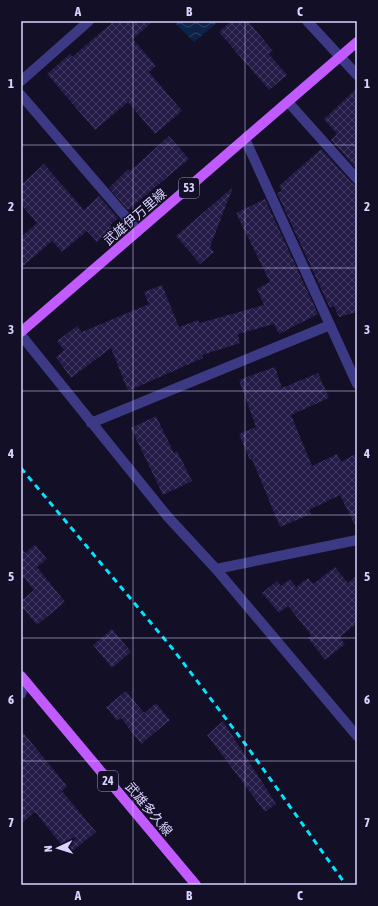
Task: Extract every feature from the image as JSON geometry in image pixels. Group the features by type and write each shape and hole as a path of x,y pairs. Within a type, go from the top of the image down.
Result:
{"main road":[{"name":"武雄伊万里線","path":"21,334 357,42"},
{"name":"武雄多久線","path":"23,679 196,885"}],"street":[{"path":"21,81 90,21"},
{"path":"307,21 357,75"},
{"path":"21,95 138,232"},
{"path":"288,102 357,179"},
{"path":"245,139 357,384"},
{"path":"91,423 330,325"},
{"path":"21,334 168,517 216,569 357,736"},
{"path":"216,569 357,540"},
{"path":"21,694 23,679"}],"water":[{"path":"173,21 219,21 194,42"}],"building":[{"path":"114,21 153,21 133,39 156,66 149,72 182,111 155,134 128,102 95,130 47,74 70,54 72,57"},
{"path":"231,21 248,21 273,51 269,54 287,75 269,90 219,32"},
{"path":"357,88 357,169 331,140 337,134 324,119"},
{"path":"169,136 189,159 128,210 109,188 128,169 130,171"},
{"path":"321,149 352,183 357,185 357,312 339,317 334,306 330,308 277,193 282,191 279,186"},
{"path":"44,164 84,210 99,196 118,218 110,225 113,228 97,242 87,231 62,252 52,241 21,268 21,237 37,223 21,204 21,185"},
{"path":"233,187 210,247 214,252 200,264 176,236"},
{"path":"265,199 318,314 279,334 274,324 238,334 240,343 202,355 203,358 128,391 111,348 71,378 56,357 64,350 57,341 77,326 82,332 149,304 144,292 162,285 179,327 198,320 200,323 264,305 257,289 270,282 236,213"},
{"path":"275,367 282,388 318,373 329,398 291,415 312,466 337,454 341,462 357,453 357,529 340,495 309,510 311,514 280,527 252,459 250,460 239,434 256,427 239,380"},
{"path":"156,416 174,453 177,451 192,481 163,495 131,428"},
{"path":"35,545 47,559 37,567 65,602 37,625 21,606 21,601 34,590 24,578 21,580 21,548 25,553"},
{"path":"335,567 348,583 357,575 357,623 340,637 345,644 325,660 308,638 311,635 288,606 279,613 262,593 277,581 281,586 290,579 296,587 308,578 313,584"},
{"path":"112,629 131,652 112,668 93,645"},
{"path":"126,691 144,713 156,703 170,720 141,744 121,718 117,721 106,707"},
{"path":"223,721 276,804 265,812 207,735"},
{"path":"21,730 67,786 62,791 96,832 69,854 35,812 21,824"}],"railway":[{"path":"21,468 172,648 246,745 346,885"}]}
